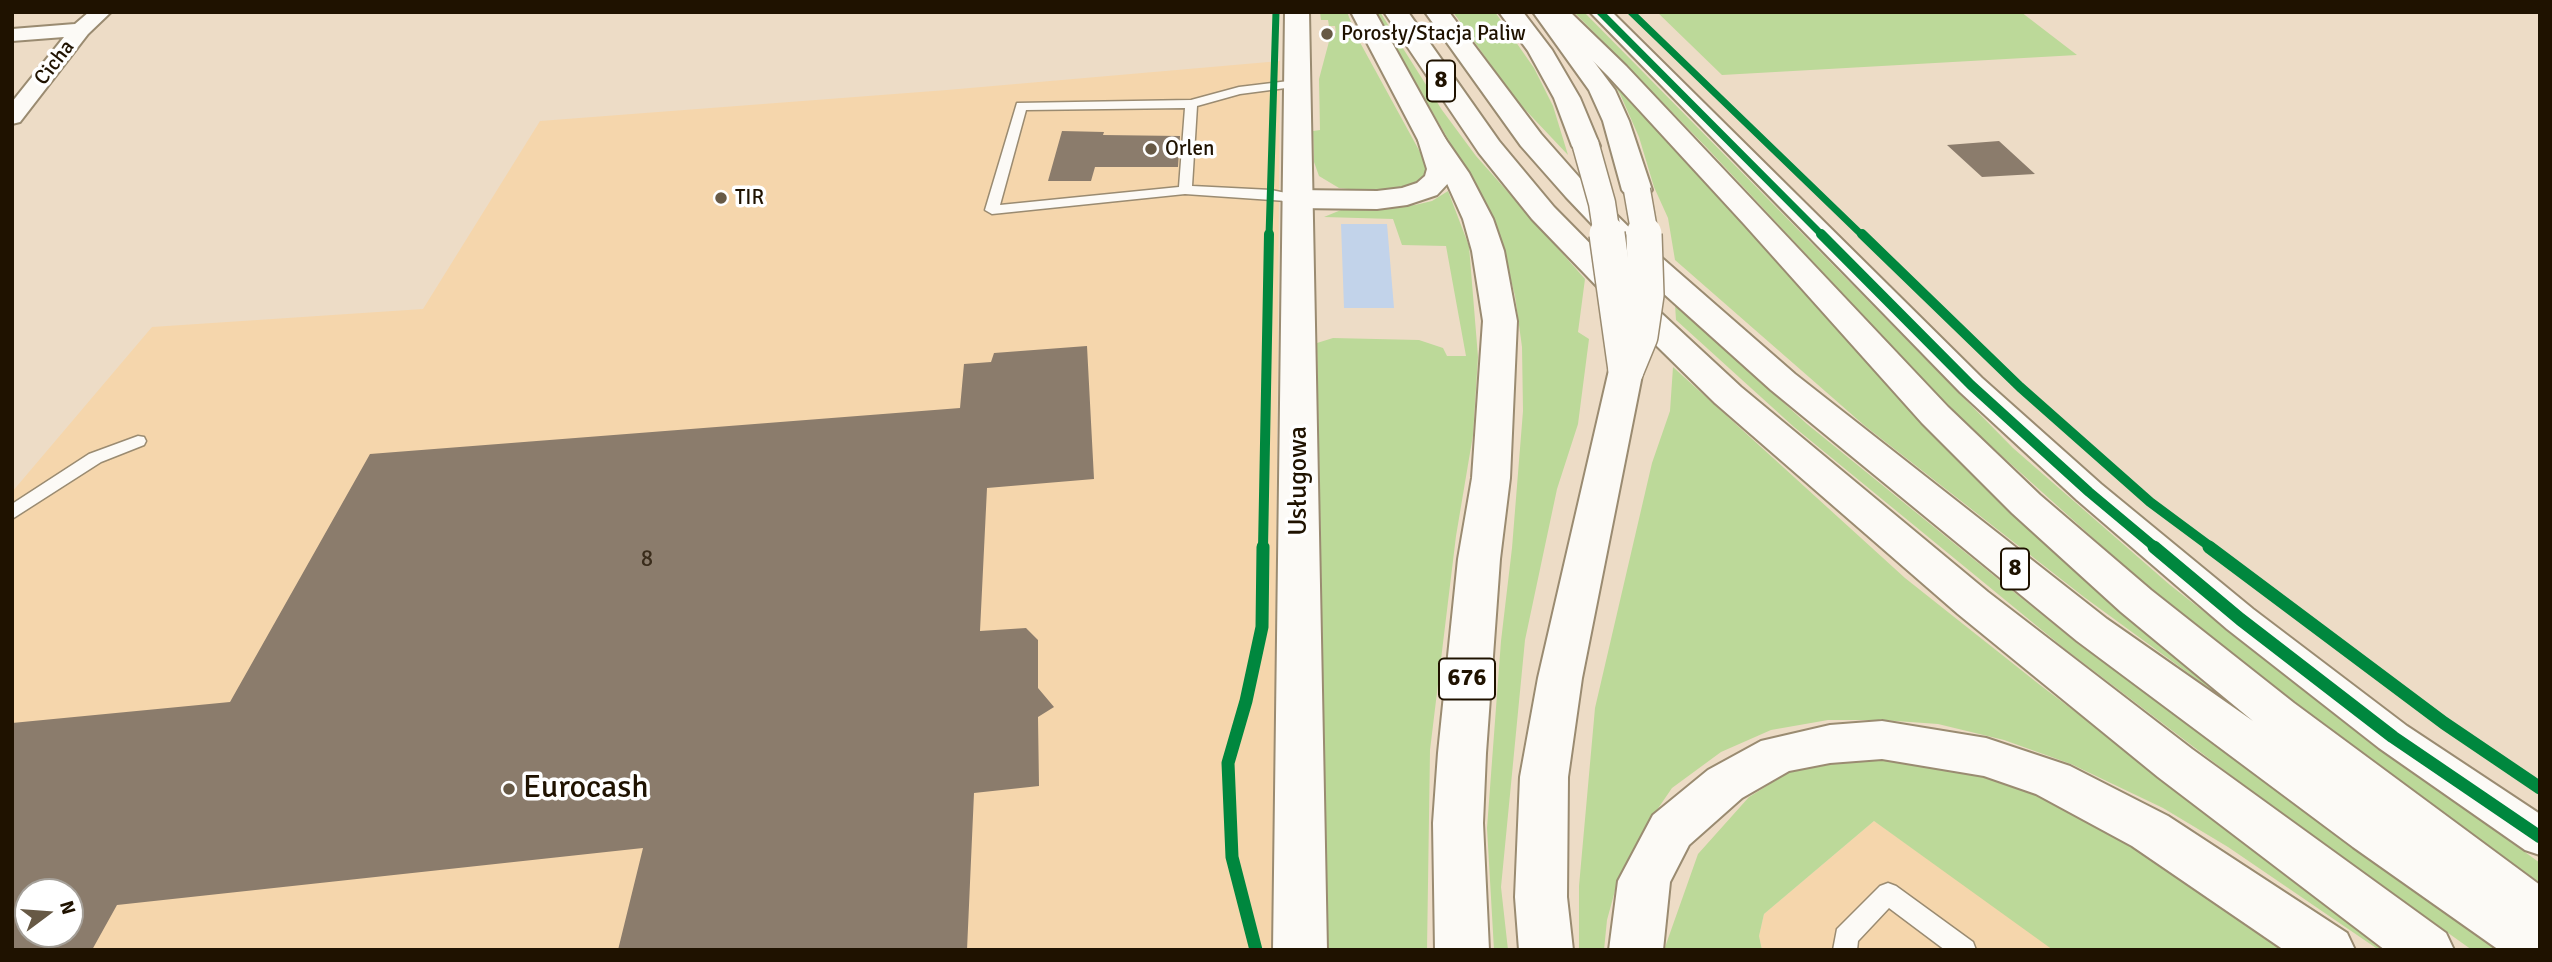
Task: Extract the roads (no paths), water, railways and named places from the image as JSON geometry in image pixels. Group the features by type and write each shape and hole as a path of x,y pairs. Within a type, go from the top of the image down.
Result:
{"main road":[{"name":"Usługowa","path":"1297,12 1300,950"},
{"path":"1296,199 1377,200 1406,197 1427,189 1438,179 1441,169 1432,141 1363,12"},
{"name":"8","path":"1396,12 1489,147 1544,213 1622,294 1728,395 1973,603 2175,763 2427,950"},
{"name":"8","path":"1437,12 1531,140 1576,191 1635,251 1783,382 2092,630 2371,832 2540,948"},
{"path":"1511,12 1540,50 1554,74 1567,98 1586,146 1602,203 1626,370"},
{"path":"1545,12 1602,90 1616,121 1637,190 1645,239 1647,283 1640,336 1626,370 1560,678 1544,777 1541,897 1546,950"},
{"path":"1556,12 1617,71 1935,415 2026,504 2136,601 2278,716 2540,916"},
{"name":"676","path":"1432,141 1459,179 1478,219 1488,251 1500,321 1491,478 1479,559 1462,753 1458,823 1462,950"},
{"path":"1636,950 1644,881 1671,830 1725,784 1779,754 1830,744 1882,740 1986,757 2053,780 2150,831 2328,950"}],"street":[{"name":"Cicha","path":"12,117 81,30 101,12"},
{"path":"1600,12 1971,385 2089,492 2240,619 2382,728 2540,837"},
{"path":"12,35 81,30"}],"lane":[{"path":"1296,199 1271,194 1185,190 992,210 1021,106 1191,104 1239,91 1297,84"},
{"path":"1185,190 1191,104"},
{"path":"12,513 95,458 138,440"},
{"path":"1845,950 1846,937 1888,893 1964,950"}],"water":[{"path":"1341,224 1387,224 1394,308 1344,308"}],"place":[{"name":"Porosły/Stacja Paliw","path":"1327,34"},
{"name":"Orlen","path":"1151,149"},
{"name":"TIR","path":"721,198"},
{"name":"Eurocash","path":"509,789"}]}
